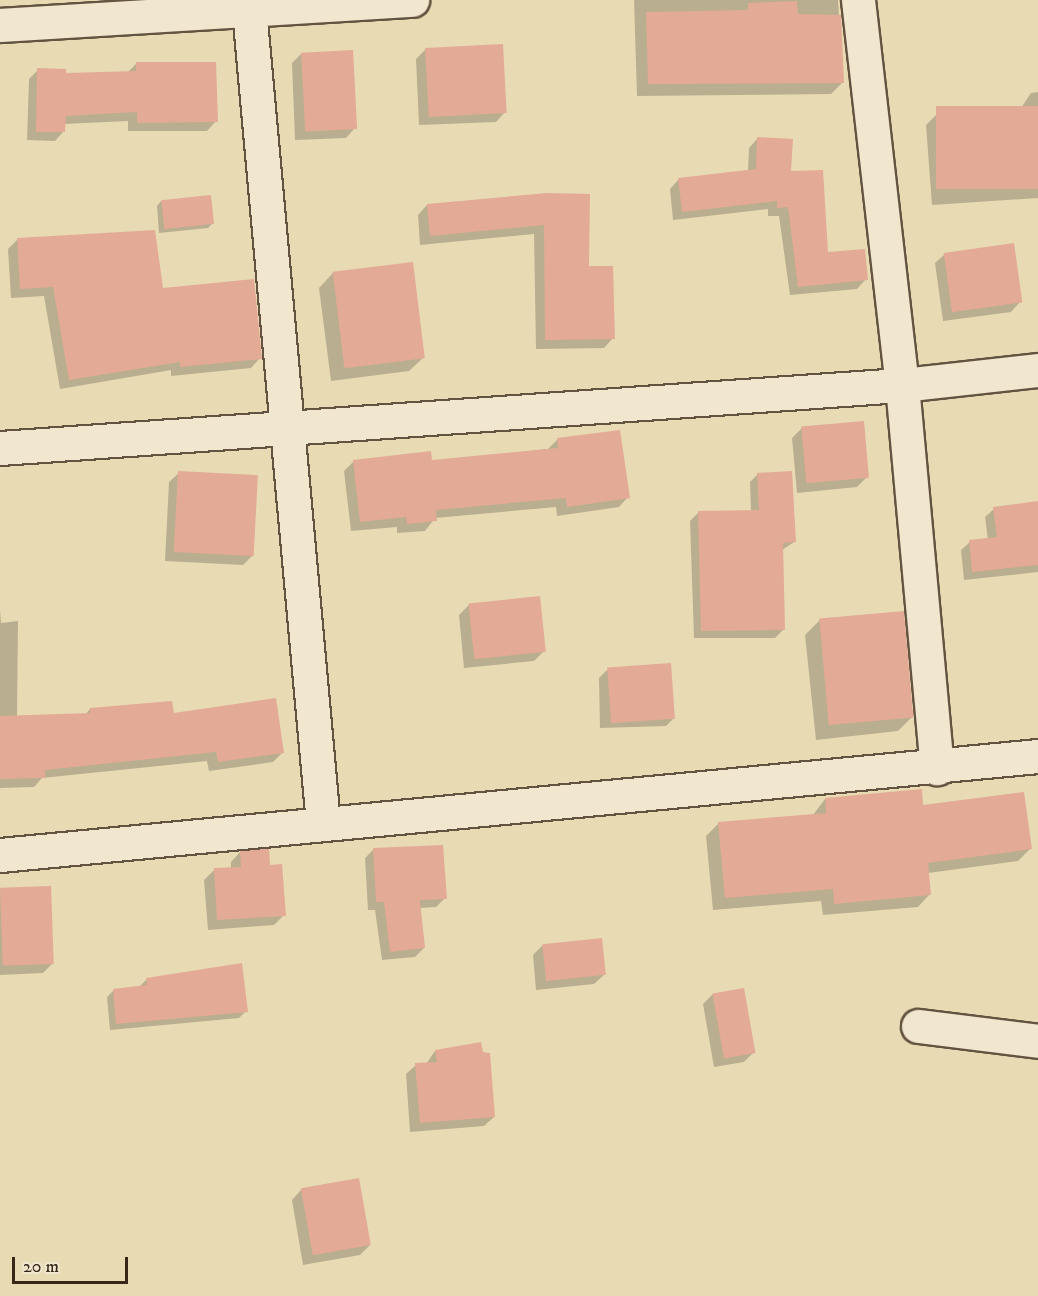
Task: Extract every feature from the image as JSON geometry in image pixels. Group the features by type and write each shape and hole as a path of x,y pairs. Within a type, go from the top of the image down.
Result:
{"street":[{"path":"0,26 412,0"},
{"path":"858,0 902,385 937,768"},
{"path":"249,10 323,823"},
{"path":"0,448 285,425 902,385 1038,370"},
{"path":"0,855 323,823 937,768 1038,756"},
{"path":"918,1026 1038,1041"}],"building":[{"path":"797,1 798,14 841,15 844,83 648,84 646,12 748,10 748,3"},
{"path":"503,44 507,113 429,117 425,48"},
{"path":"353,50 357,129 305,132 301,53"},
{"path":"136,62 216,62 218,122 137,123 137,112 66,116 65,132 36,132 37,68 66,69 66,73 136,71"},
{"path":"936,106 1038,106 1038,189 936,189"},
{"path":"757,137 793,139 791,171 823,170 828,252 865,249 868,280 798,287 788,207 777,208 777,201 682,212 678,178 756,169"},
{"path":"547,193 590,194 589,266 613,266 615,339 545,340 544,225 430,236 427,204"},
{"path":"211,195 214,224 164,229 161,200"},
{"path":"155,230 163,288 254,279 262,359 180,367 180,362 69,380 53,287 20,289 17,238"},
{"path":"1014,243 1022,302 952,312 944,253"},
{"path":"413,262 425,358 344,368 333,272"},
{"path":"864,421 869,478 806,483 801,426"},
{"path":"620,430 630,498 567,507 566,498 436,510 437,521 407,524 406,517 360,522 353,460 431,451 432,460 558,448 557,438"},
{"path":"178,471 258,475 254,556 174,552"},
{"path":"792,471 796,542 783,543 785,630 701,631 698,511 759,510 757,473"},
{"path":"1038,501 1038,565 972,572 969,540 997,537 993,507"},
{"path":"540,596 546,652 474,659 468,604"},
{"path":"904,611 913,718 829,725 819,618"},
{"path":"671,663 675,719 611,723 607,667"},
{"path":"276,698 284,753 218,762 216,752 45,770 45,778 0,779 0,716 90,713 90,708 172,701 174,713"},
{"path":"922,789 923,805 1024,792 1032,849 928,863 931,895 834,904 833,889 725,898 718,822 826,813 825,798"},
{"path":"443,845 447,899 420,900 425,948 390,952 384,902 376,902 373,848"},
{"path":"269,848 270,865 282,864 286,916 217,920 214,868 241,867 240,851"},
{"path":"51,886 54,964 3,966 0,888"},
{"path":"602,938 606,975 546,981 542,944"},
{"path":"242,963 248,1012 116,1024 113,989 147,985 146,978"},
{"path":"744,988 755,1053 724,1059 712,994"},
{"path":"481,1042 483,1052 490,1053 495,1117 420,1123 415,1063 437,1062 435,1050"},
{"path":"359,1178 371,1245 313,1255 301,1188"}]}
